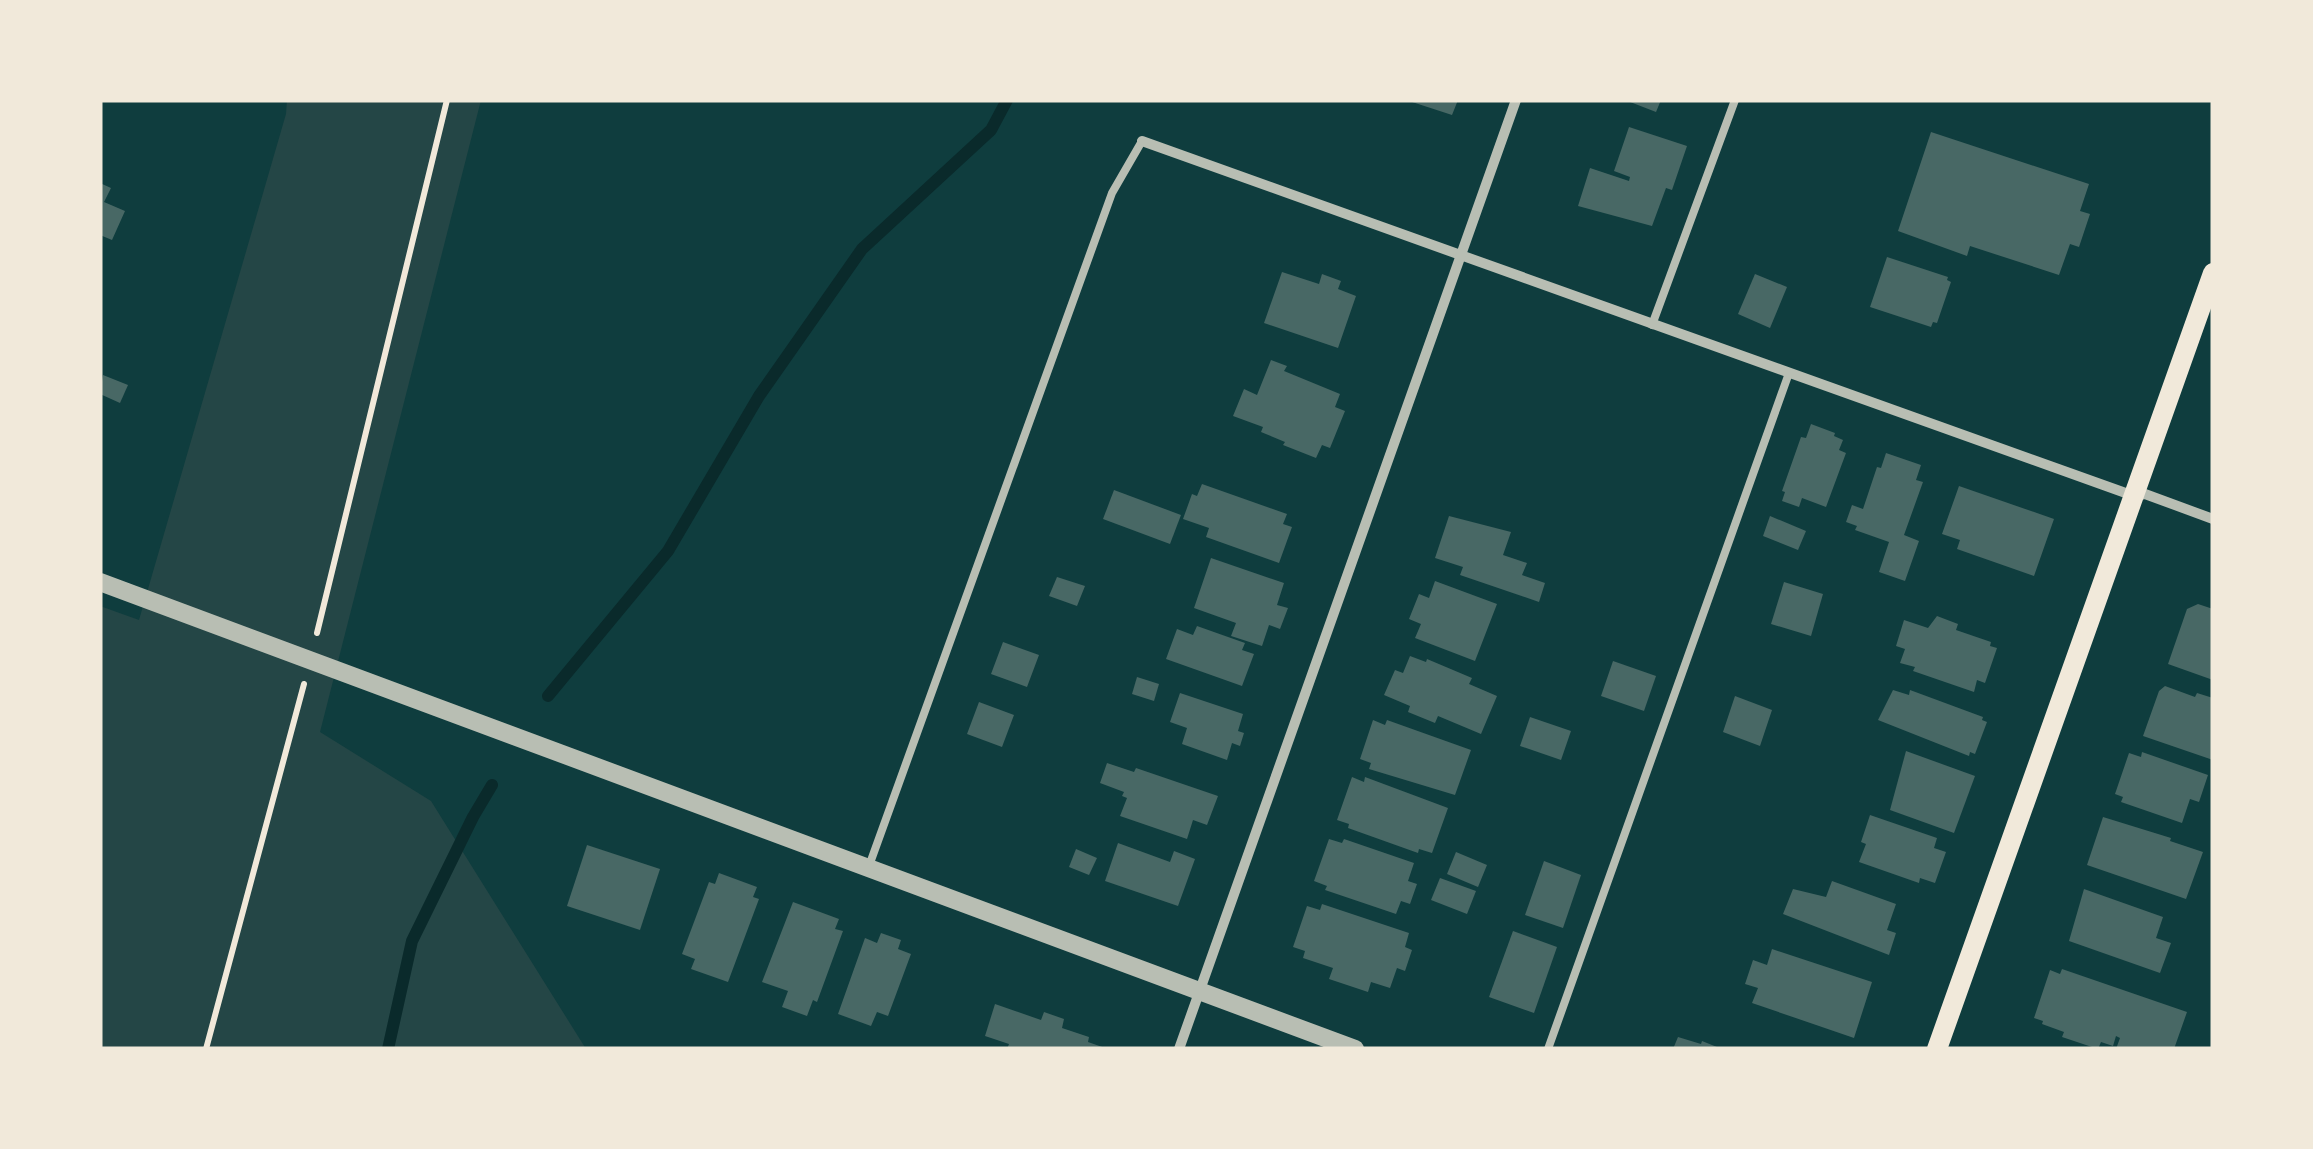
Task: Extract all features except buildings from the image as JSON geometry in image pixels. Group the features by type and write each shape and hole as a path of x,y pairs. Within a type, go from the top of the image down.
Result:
{"main road":[{"path":"1937,1049 2213,273"}],"street":[{"path":"1179,1049 1516,100"},
{"path":"1142,140 2134,496 2145,494 2213,519"},
{"path":"100,582 1355,1049"}],"lane":[{"path":"1652,324 1734,100"},
{"path":"868,869 1112,193 1142,140"},
{"path":"1548,1049 1789,373"}],"path":[{"path":"206,1049 310,659 448,100"}],"shaded area":[{"path":"287,100 481,100 320,732 431,801 586,1049 100,1049 100,606 139,620"}],"waterway":[{"path":"548,696 668,551 759,396 862,249 991,130 1007,100"},
{"path":"388,1049 412,941 492,785"}]}
